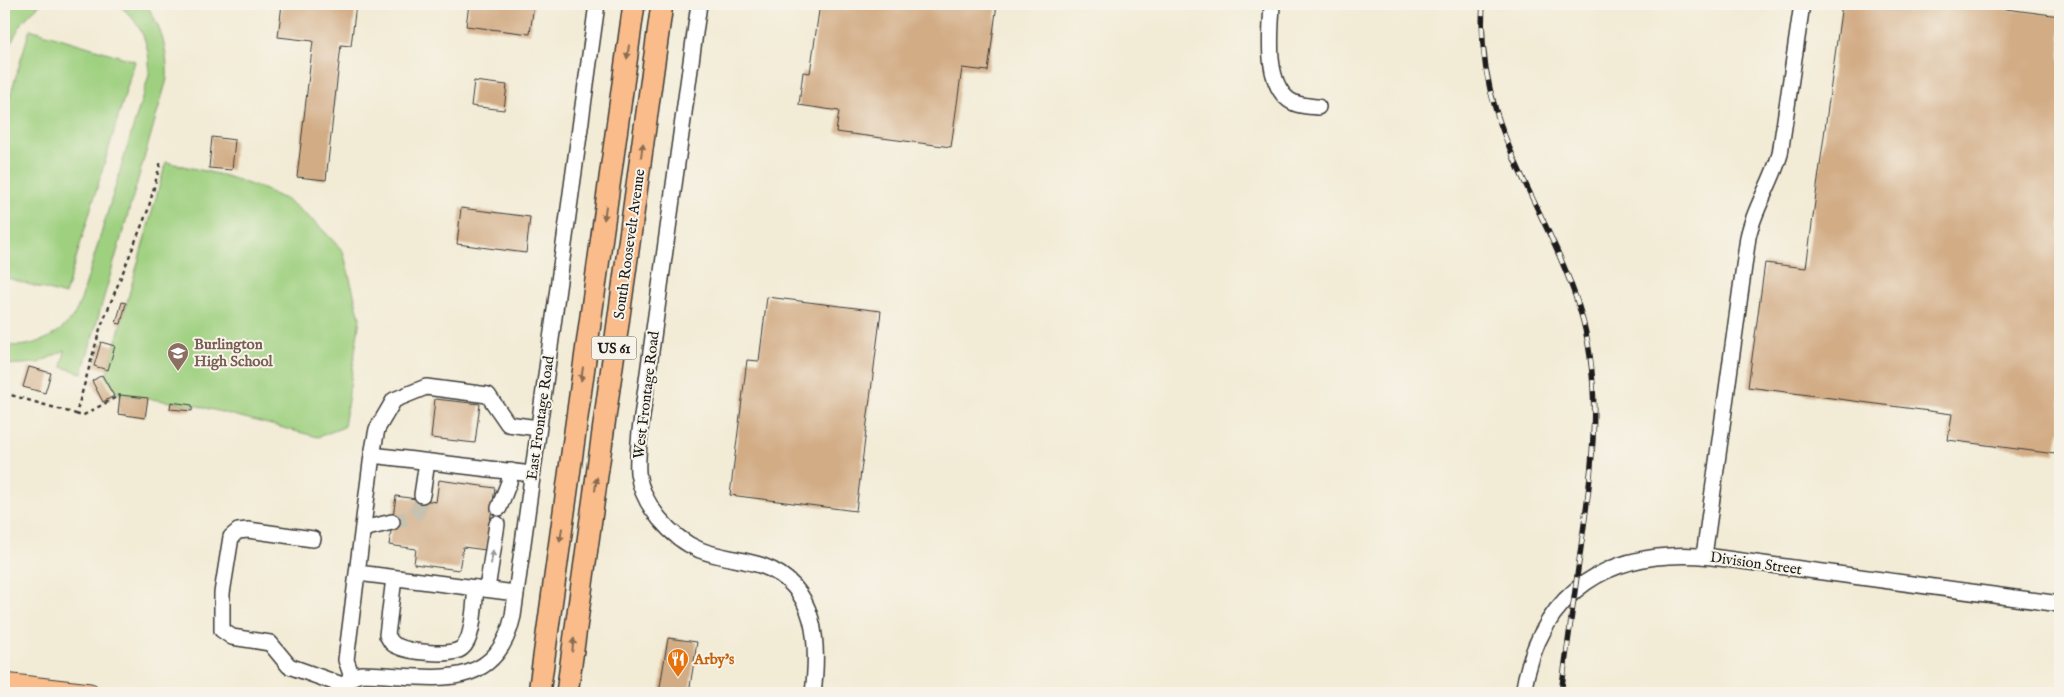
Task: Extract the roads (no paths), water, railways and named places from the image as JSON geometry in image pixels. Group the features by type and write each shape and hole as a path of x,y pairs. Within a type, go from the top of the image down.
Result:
{"highway":[{"name":"South Roosevelt Avenue","path":"539,693 634,4"},
{"name":"South Roosevelt Avenue","path":"567,693 662,4"}],"main road":[{"path":"4,683 34,690 90,693"}],"street":[{"name":"East Frontage Road","path":"347,685 361,674 450,681 479,673 498,658 505,646 510,632 516,593 597,4"},
{"name":"West Frontage Road","path":"699,4 640,431 638,472 643,491 650,504 658,516 677,536 705,552 765,567 787,581 796,592 811,617 815,632 817,660 813,693"},
{"path":"1272,4 1271,62 1279,86 1289,100 1299,105 1318,107"},
{"path":"1704,556 1748,237 1753,217 1775,171 1780,154 1802,4"},
{"path":"314,539 248,530 238,531 231,537 222,593 222,630 232,637 270,643 289,666 347,685 346,660 376,429 394,400 426,387 488,395 508,424 538,428"},
{"path":"372,455 532,474"},
{"path":"422,495 427,462"},
{"path":"499,508 511,472"},
{"path":"363,529 392,522"},
{"path":"394,578 387,635 391,643 398,647 428,652 454,652 463,648 470,637 497,524"},
{"name":"Division Street","path":"1523,693 1529,661 1541,632 1549,618 1575,591 1601,574 1633,560 1666,554 1704,556 2060,604"},
{"path":"358,573 516,593"}],"tunnel":[{"path":"392,522 414,515 419,508 422,495"}],"railway":[{"path":"1483,4 1483,47 1489,87 1500,124 1565,268 1587,336 1591,366 1594,396 1592,457 1561,693"}],"place":[{"name":"Burlington High School","path":"178,372"},
{"name":"Arby's","path":"678,678"}]}
